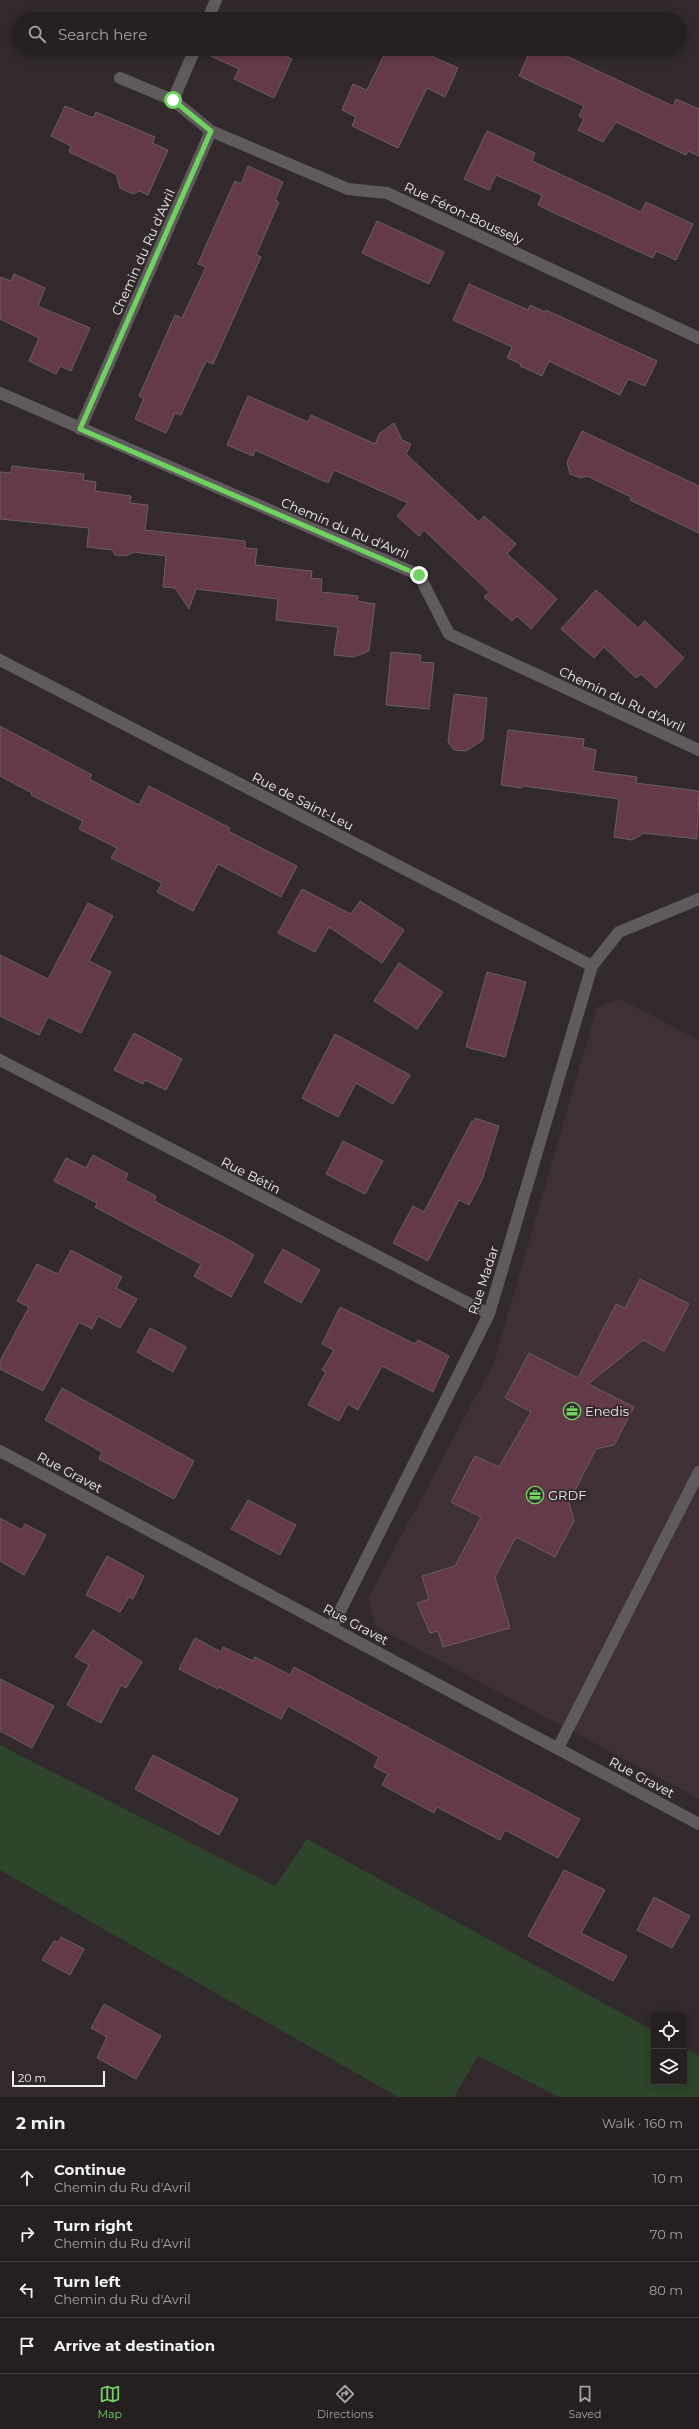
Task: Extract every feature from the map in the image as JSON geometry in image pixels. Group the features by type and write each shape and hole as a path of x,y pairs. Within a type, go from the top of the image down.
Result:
{"street":[{"path":"211,12 216,0"},
{"path":"173,100 192,56"},
{"path":"120,78 173,100 211,131"},
{"name":"Rue Féron-Boussely","path":"211,131 348,189 387,193 699,338"},
{"name":"Chemin du Ru d'Avril","path":"80,429 211,131"},
{"name":"Chemin du Ru d'Avril","path":"0,393 419,575 449,634 699,750"},
{"name":"Rue de Saint-Leu","path":"0,660 592,966"},
{"path":"592,966 619,932 699,899"},
{"name":"Rue Madar","path":"332,1627 489,1314 592,966"},
{"name":"Rue Bétin","path":"0,1060 489,1314"},
{"name":"Rue Gravet","path":"0,1451 699,1824"},
{"path":"558,1748 699,1472"}],"shaded area":[{"path":"620,999 699,1040 699,1799 376,1627 368,1598 494,1362 597,1007"}],"green space":[{"path":"0,1745 275,1886 307,1839 651,2029 651,2085 687,2085 687,2050 699,2056 699,2097 559,2097 478,2056 454,2097 398,2097 0,1870"}],"building":[{"path":"211,56 286,56 292,59 274,98 234,79 239,69"},
{"path":"384,56 431,56 458,68 445,97 427,88 398,148 352,126 356,117 342,110 353,84 367,90"},
{"path":"528,56 566,56 673,106 676,99 699,109 699,156 688,151 686,155 616,122 603,142 578,130 584,119 579,116 584,106 519,76"},
{"path":"65,106 93,118 96,112 155,137 152,143 168,150 148,195 139,191 133,194 120,188 116,174 69,152 71,146 51,136"},
{"path":"487,131 535,153 532,161 641,212 646,202 693,224 676,260 656,251 653,258 550,211 538,205 542,195 496,175 489,190 464,179"},
{"path":"248,166 283,182 275,200 279,202 256,255 261,257 213,364 206,361 181,415 175,413 166,433 135,419 144,398 139,396 175,315 182,318 206,267 198,264 207,243 235,181 241,184"},
{"path":"377,221 444,252 429,284 362,253"},
{"path":"14,274 45,288 38,306 90,328 71,371 60,366 56,374 29,361 39,338 0,319 0,277 11,281"},
{"path":"469,284 528,310 530,305 545,312 546,310 657,361 645,386 628,379 620,395 549,361 542,376 520,366 521,364 507,358 512,347 453,320"},
{"path":"248,396 308,422 311,415 375,444 380,433 394,423 402,440 411,444 406,454 479,522 484,516 516,544 507,554 557,599 531,629 517,616 512,621 484,597 489,592 424,530 419,536 397,516 408,503 334,470 328,483 255,450 253,456 227,445"},
{"path":"582,431 699,486 699,533 630,500 631,497 587,476 581,478 570,474 567,462"},
{"path":"12,466 84,474 83,480 96,482 95,491 131,496 130,503 148,505 145,530 245,541 245,548 257,549 255,565 312,571 311,578 322,579 321,592 358,596 357,601 375,604 369,651 354,657 334,655 338,627 276,620 278,599 196,589 189,609 175,588 163,587 166,556 134,552 126,556 115,555 112,550 87,547 89,528 0,519 0,472 11,473"},
{"path":"596,590 638,628 645,621 684,658 656,688 641,674 636,678 604,647 594,658 561,629"},
{"path":"391,652 421,655 420,662 434,663 429,709 386,705"},
{"path":"454,694 487,698 483,740 466,751 454,750 448,742"},
{"path":"0,726 92,775 89,779 139,805 149,786 230,828 228,831 297,866 281,897 218,864 193,911 157,892 162,883 111,858 117,848 79,829 83,821 31,795 32,793 0,776"},
{"path":"508,730 584,739 583,747 596,750 593,771 637,777 636,783 699,791 697,839 644,833 632,840 614,837 619,799 524,786 521,788 501,785"},
{"path":"302,889 351,914 360,901 404,930 382,963 329,927 315,952 278,933"},
{"path":"88,903 113,916 89,961 111,972 81,1033 48,1017 39,1035 0,1016 0,955 48,979"},
{"path":"399,963 443,992 417,1029 374,1001"},
{"path":"487,972 526,982 505,1057 466,1047"},
{"path":"134,1033 182,1059 166,1090 145,1080 143,1084 114,1070"},
{"path":"335,1034 410,1075 393,1104 356,1083 338,1117 302,1098"},
{"path":"475,1118 499,1126 482,1180 469,1205 459,1200 428,1261 393,1243 413,1206 424,1212 472,1121 474,1122"},
{"path":"343,1141 383,1161 365,1194 326,1174"},
{"path":"93,1155 128,1174 125,1180 156,1196 154,1201 231,1241 254,1255 231,1297 194,1276 201,1264 95,1207 97,1203 54,1181 66,1158 86,1168"},
{"path":"283,1249 320,1270 301,1303 264,1282"},
{"path":"71,1250 122,1277 116,1288 137,1299 120,1328 98,1316 92,1329 79,1322 43,1391 0,1369 0,1361 29,1307 17,1301 37,1264 58,1274"},
{"path":"640,1279 689,1304 664,1351 643,1340 588,1384 634,1407 614,1445 596,1449 569,1502 574,1521 555,1557 516,1537 495,1577 510,1628 443,1647 438,1631 430,1633 417,1603 429,1599 422,1576 455,1566 481,1517 451,1502 475,1456 499,1467 531,1412 505,1398 529,1353 578,1378 616,1304 625,1308"},
{"path":"340,1307 415,1344 418,1340 449,1356 433,1392 382,1366 358,1410 348,1404 339,1421 308,1405 326,1372 322,1370 334,1350 322,1344"},
{"path":"150,1328 186,1347 173,1372 137,1352"},
{"path":"62,1388 194,1461 174,1499 99,1459 102,1452 45,1420"},
{"path":"248,1500 296,1525 280,1555 231,1529"},
{"path":"0,1518 22,1530 25,1524 46,1535 24,1575 0,1561"},
{"path":"107,1556 144,1576 133,1599 129,1597 120,1612 86,1595"},
{"path":"93,1630 142,1662 126,1688 121,1685 101,1723 67,1705 89,1665 75,1657"},
{"path":"195,1638 221,1652 223,1647 253,1661 255,1657 290,1675 294,1667 580,1819 558,1858 505,1830 500,1840 437,1807 434,1813 382,1785 388,1774 374,1767 379,1757 350,1740 288,1706 281,1719 219,1687 218,1689 179,1669"},
{"path":"0,1679 54,1706 32,1748 0,1731"},
{"path":"153,1755 238,1799 219,1835 135,1789"},
{"path":"564,1870 605,1890 581,1933 627,1956 613,1981 528,1936"},
{"path":"654,1897 690,1916 672,1948 637,1930"},
{"path":"61,1937 84,1949 70,1975 42,1960 54,1941 58,1942"},
{"path":"104,2004 161,2036 136,2079 97,2058 107,2037 91,2028"}],"place":[{"name":"Enedis","path":"572,1411"},
{"name":"GRDF","path":"535,1495"}],"route":[{"path":"173,100 211,131 80,429 419,575"}]}
